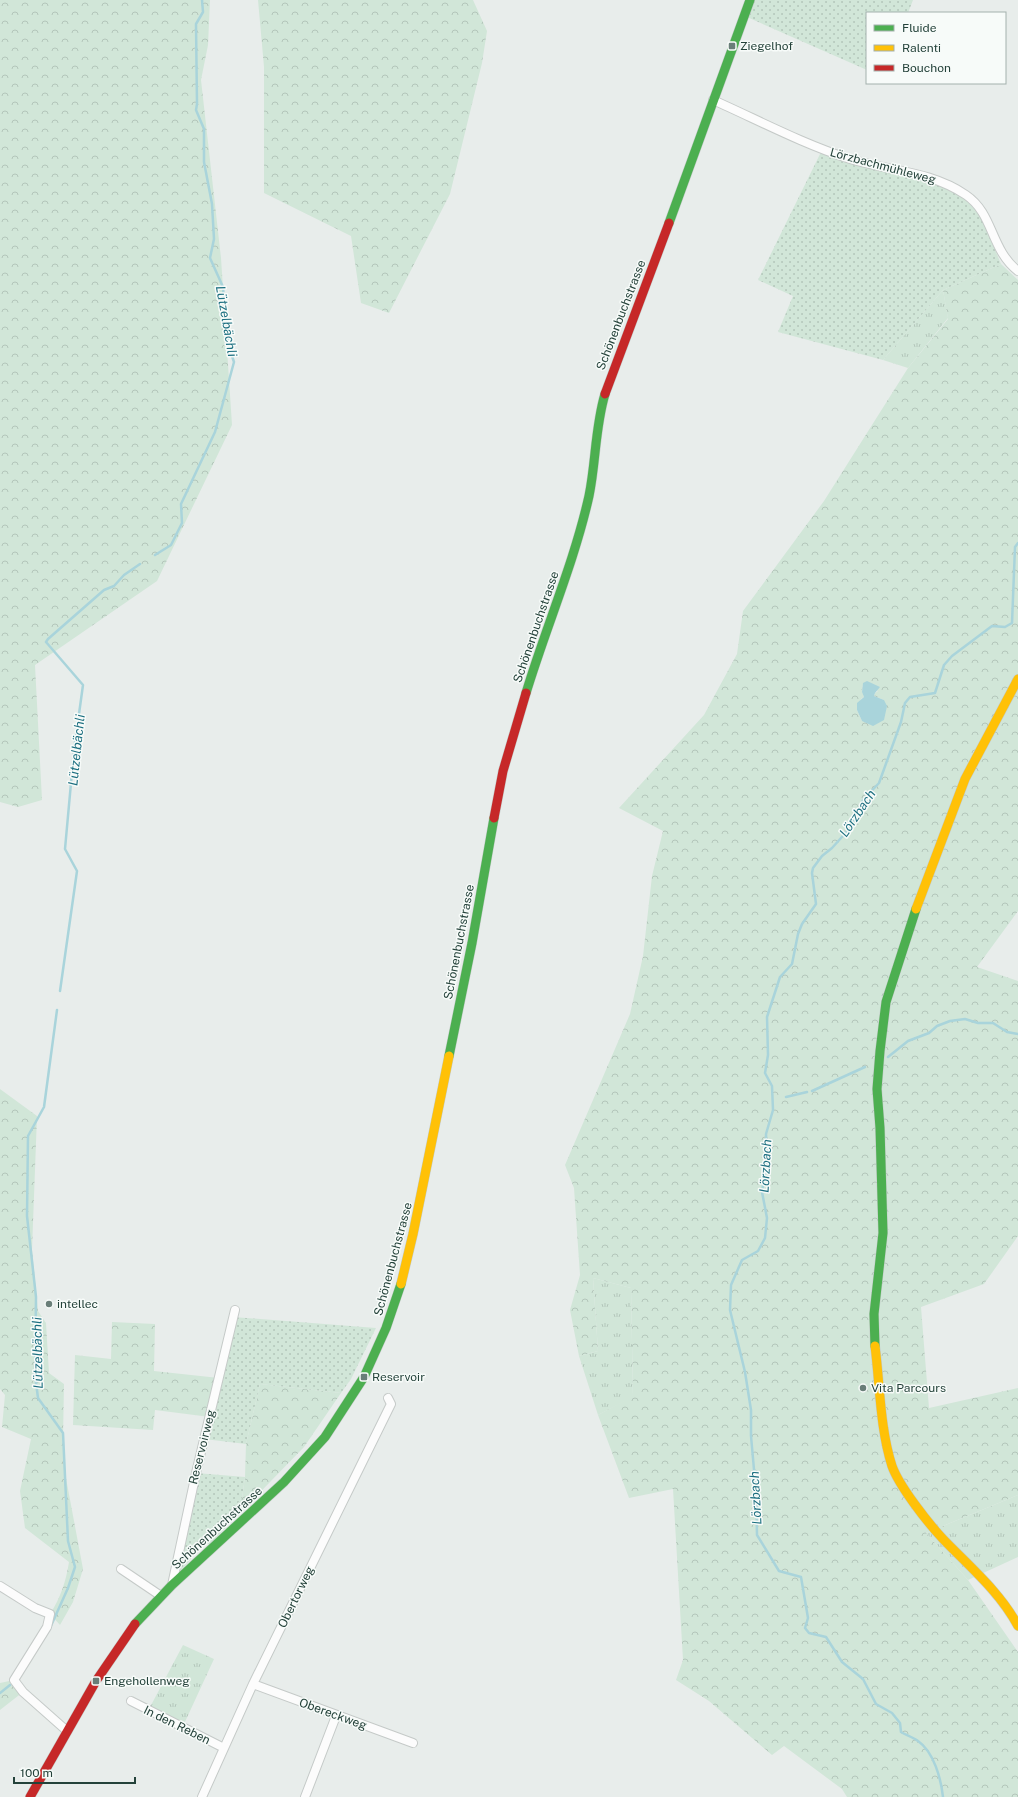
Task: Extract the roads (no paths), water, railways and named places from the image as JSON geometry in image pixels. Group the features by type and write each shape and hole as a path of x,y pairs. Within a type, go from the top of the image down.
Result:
{"street":[{"name":"Schönenbuchstrasse","path":"30,1797 110,1658 132,1627 160,1596 284,1482 325,1437 364,1377 393,1311 413,1234 438,1114 504,771 534,668 579,533 589,495 600,410 609,381 696,150 750,0"},
{"name":"Lörzbachmühleweg","path":"713,100 826,151 852,160 926,176 945,183 978,204 983,212 999,250 1008,263 1018,271"},
{"path":"1018,679 965,779 915,914 886,1002 877,1089 880,1128 882,1233 874,1314 875,1342 886,1444 893,1468 905,1490 941,1537 983,1580 1012,1616 1018,1626"},
{"name":"Reservoirweg","path":"172,1585 196,1473 235,1310"},
{"name":"Obertorweg","path":"202,1797 253,1684 391,1404 388,1398"},
{"path":"121,1569 160,1596"},
{"path":"0,1586 35,1608 50,1614 47,1627 14,1680 23,1692 67,1731"},
{"name":"Obereckweg","path":"253,1684 336,1716 413,1743"},
{"name":"In den Reben","path":"130,1701 224,1748"},
{"path":"305,1797 336,1716"}],"water":[{"path":"867,681 880,687 874,696 884,700 887,706 884,720 873,726 862,721 857,710 857,703 864,697 862,692 863,683"}],"waterway":[{"name":"Lützelbächli","path":"155,555 171,545 182,523 181,504 215,432 234,362 228,344 223,287 210,258 214,239 212,204 204,162 204,129 196,110 196,24 203,12 202,0"},
{"name":"Lörzbach","path":"943,1797 936,1766 924,1746 901,1732 900,1723 892,1713 876,1704 863,1679 842,1662 826,1637 809,1633 805,1628 808,1618 801,1577 779,1571 757,1535 756,1492 751,1436 751,1410 745,1372 730,1310 731,1285 742,1260 758,1251 765,1238 767,1218 762,1192 767,1161 766,1134 773,1110 772,1086 765,1073 768,1055 767,1017 780,977 792,964 798,934 802,924 816,904 812,873 813,868 822,856 832,848 850,828 863,800 879,783 901,722 905,703 910,697 935,693 944,665 952,656 992,626 1005,627 1012,623 1015,547 1018,543"},
{"name":"Lützelbächli","path":"60,991 77,871 65,849 74,750 83,685 46,642 104,590 114,586 124,575 140,564"},
{"name":"Lützelbächli","path":"50,1628 68,1588 75,1567 68,1541 63,1433 38,1398 35,1375 36,1297 27,1216 28,1136 44,1107 57,1010"},
{"path":"888,1057 908,1041 929,1033 937,1026 950,1021 965,1019 978,1023 993,1023 1007,1032 1018,1034"},
{"path":"812,1091 865,1067"},
{"path":"786,1097 807,1092"},
{"name":"Lützelbächli","path":"0,1693 10,1685"}],"place":[{"name":"Ziegelhof","path":"732,46"},
{"name":"intellec","path":"49,1304"},
{"name":"Reservoir","path":"364,1377"},
{"name":"Vita Parcours","path":"863,1388"},
{"name":"Engehollenweg","path":"96,1681"}]}
